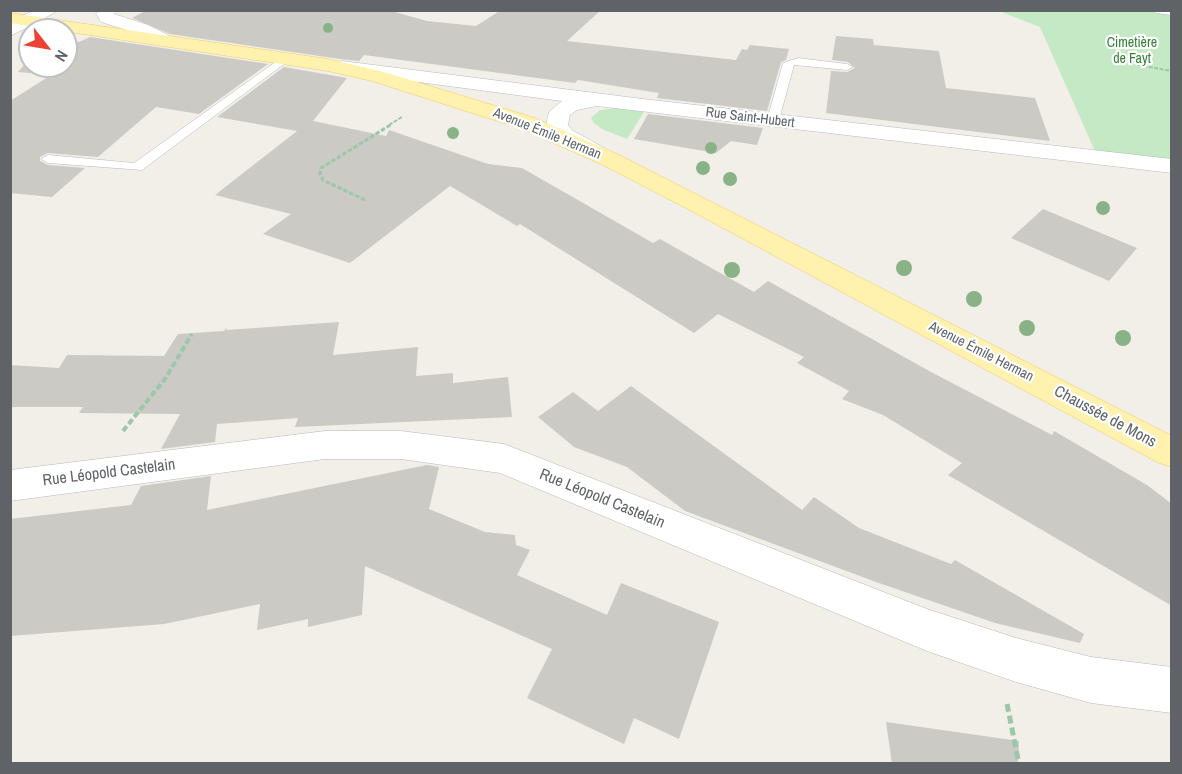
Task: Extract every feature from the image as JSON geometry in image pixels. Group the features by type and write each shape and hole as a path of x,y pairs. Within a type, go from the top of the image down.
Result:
{"main road":[{"name":"Avenue Émile Herman","path":"16,23 160,39 328,65 443,95 527,123 609,159 1038,382"},
{"name":"Chaussée de Mons","path":"1038,382 1172,453"}],"street":[{"path":"16,23 51,10"},
{"path":"108,10 105,14 107,18 142,28 160,39"},
{"name":"Rue Saint-Hubert","path":"328,65 596,100 1172,166"},
{"path":"502,88 493,89 480,97 487,109 522,111 596,100"},
{"path":"570,105 560,112 557,125 564,135 609,159"},
{"name":"Rue Léopold Castelain","path":"10,486 325,445 400,445 504,459 927,630 1016,660 1091,680 1172,690"}],"lane":[{"path":"1156,10 1172,12"},
{"path":"48,159 137,167 284,58"},
{"path":"773,120 789,63 798,61 847,66"}],"path":[{"path":"1138,65 1172,71"},
{"path":"365,200 323,180 320,174 321,168 443,95"},
{"path":"85,477 143,409 192,334"}],"green space":[{"name":"Cimetière de Fayt","path":"999,11 1171,11 1171,166 1098,158 1040,27"},
{"path":"616,108 644,112 627,139 602,129 591,118 600,110"}],"building":[{"path":"147,10 388,10 427,21 476,26 501,10 601,10 567,41 736,60 742,49 747,50 750,45 789,49 786,60 781,62 767,111 657,98 659,93 578,80 575,83 364,55 359,61 340,59 170,34 132,18"},
{"path":"836,36 873,39 874,45 939,51 946,88 1035,98 1050,141 826,113 831,71 847,72 855,68 848,62 832,60"},
{"path":"90,37 268,64 199,114 156,107 98,157 48,153 40,157 40,161 48,165 85,168 52,197 10,193 10,101 46,78 78,78 79,42"},
{"path":"284,67 347,78 313,121 386,136 389,130 488,164 522,168 653,243 660,239 754,292 768,281 931,372 1052,435 1054,431 1147,485 1172,504 1172,606 948,475 962,463 883,415 842,399 849,391 797,363 804,357 718,314 694,333 520,224 517,226 450,186 350,263 263,234 291,214 215,195 297,131 217,117"},
{"path":"648,114 763,128 757,145 731,141 716,153 634,139"},
{"path":"1043,209 1137,248 1109,281 1011,238"},
{"path":"339,322 333,355 418,347 416,376 453,373 453,383 508,377 512,417 295,427 298,418 217,424 215,442 161,449 180,414 79,413 83,407 10,407 10,365 59,368 67,355 164,356 178,334 224,331 226,328 227,330"},
{"path":"631,386 802,510 814,497 859,528 951,564 955,560 1084,634 1080,643 995,623 876,582 685,511 627,467 574,447 538,417 573,392 598,411"},
{"path":"427,465 439,467 429,509 485,532 515,535 516,545 530,550 517,575 607,615 621,583 719,622 679,739 634,718 624,744 527,698 552,649 365,566 362,615 308,627 308,619 257,630 260,604 164,624 10,636 10,519 131,505 141,486 211,476 207,510"},
{"path":"886,722 1019,741 1018,764 892,764"}]}
